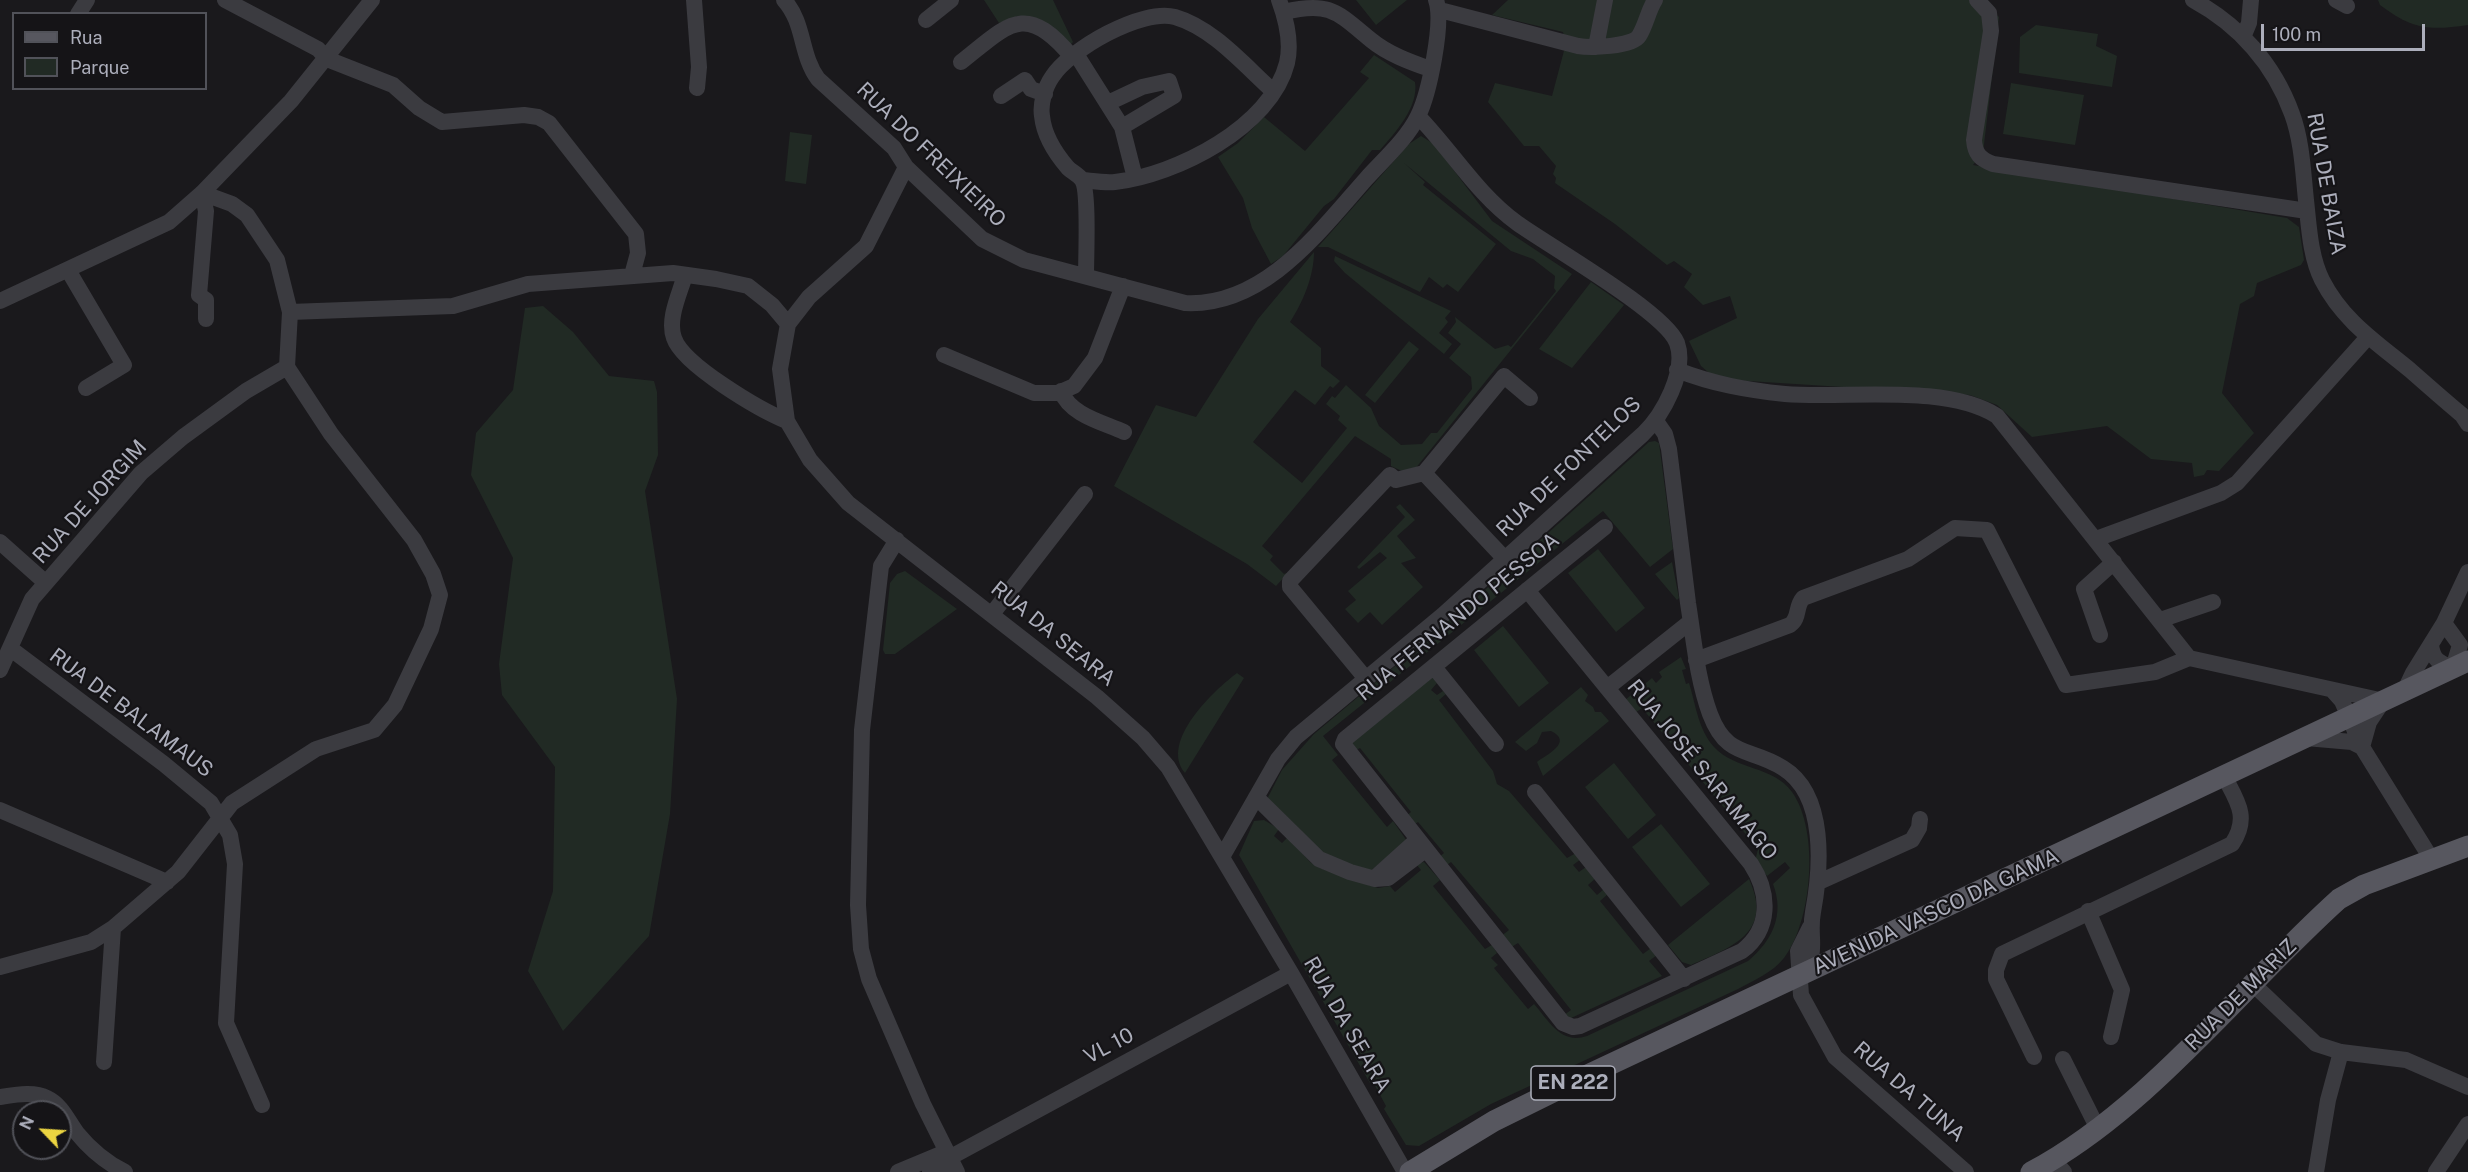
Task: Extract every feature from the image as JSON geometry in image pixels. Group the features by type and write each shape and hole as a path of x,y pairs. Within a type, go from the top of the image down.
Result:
{"main road":[{"name":"AVENIDA VASCO DA GAMA","path":"1410,1172 1494,1121 2461,664"},
{"name":"RUA DE MARIZ","path":"2031,1172 2058,1166 2097,1127 2135,1097 2339,899 2364,885 2468,846"}],"street":[{"path":"225,0 318,49 327,59 393,86 419,108 442,122 524,115 537,117 549,123 562,136 636,234 638,253 632,275"},
{"path":"0,301 169,222 202,193 291,101 327,59 354,19 372,0"},
{"path":"694,0 699,68 697,88"},
{"name":"RUA DO FREIXIEIRO","path":"784,0 798,17 811,69 823,83 894,148 906,167 982,239 1024,260 1185,303 1205,304 1252,285 1294,257 1393,148 1418,116"},
{"path":"926,20 951,0"},
{"path":"1596,47 1605,0"},
{"path":"1418,116 1430,69 1438,5 1578,46 1596,47 1630,42 1638,38 1655,0"},
{"path":"1977,0 1989,13 1990,31 1974,140 1975,151 1981,160 1993,164 2210,199 2307,211"},
{"name":"RUA DE BAIZA","path":"2193,0 2220,15 2244,35 2272,73 2292,115 2301,152 2313,251 2321,278 2341,312 2367,338 2462,415 2468,424"},
{"path":"2244,35 2253,1"},
{"path":"1273,91 1212,37 1192,23 1172,16 1151,18 1100,36 1074,55 1052,77 1045,94 1041,115 1047,138 1070,170 1083,180 1114,182 1136,178 1213,148 1243,125 1273,91 1287,62 1288,25 1282,6 1330,10 1352,22 1372,41 1391,53 1430,69"},
{"path":"961,62 1010,24 1021,21 1043,27 1074,55 1108,103 1122,127 1136,178"},
{"path":"1000,96 1025,80 1031,89 1045,94"},
{"path":"1108,103 1142,87 1169,81 1174,96 1122,127"},
{"name":"RUA DE FONTELOS","path":"1222,856 1278,759 1296,737 1367,680 1505,559 1656,421 1677,370 1679,352 1668,329 1593,272 1516,222 1486,197 1418,116"},
{"name":"RUA DA SEARA","path":"906,167 866,246 809,297 788,324 780,369 787,421 810,460 848,503 1097,697 1143,738 1168,767 1291,973 1405,1172"},
{"path":"1083,180 1086,194 1086,275"},
{"path":"0,967 91,942 113,928 178,872 232,803 316,749 374,729 395,705 431,629 440,595 433,574 414,540 331,434 287,367 290,312 277,260 247,214 232,204 202,193"},
{"path":"202,193 206,211 199,294 206,300 207,319"},
{"path":"68,270 124,365 86,388"},
{"path":"290,312 453,306 528,284 632,275 685,275 748,286 772,305 788,324"},
{"path":"685,275 672,329 674,339 685,357 750,403 787,421"},
{"path":"944,355 1034,393 1061,391 1074,386 1095,358 1123,286"},
{"path":"2096,539 2221,494 2237,483 2367,338"},
{"name":"RUA DE JORGIM","path":"0,670 32,599 141,473 192,430 246,391 287,367"},
{"path":"1677,370 1714,385 1786,394 1953,398 1981,406 1997,416 2189,658"},
{"path":"1367,680 1290,587 1290,581 1390,475 1396,480 1424,473 1504,376 1530,398"},
{"path":"1061,391 1065,402 1074,409 1124,432"},
{"name":"RUA DA TUNA","path":"1656,421 1665,434 1669,449 1691,629 1696,660 1711,716 1726,743 1781,767 1800,784 1816,826 1820,851 1818,882 1810,926 1798,951 1801,995 1834,1057 1966,1172"},
{"path":"1424,473 1505,559"},
{"path":"992,614 1085,494"},
{"name":"RUA FERNANDO PESSOA","path":"1343,744 1345,739 1605,527"},
{"path":"1696,660 1790,625 1797,617 1799,603 1803,598 1908,559 1955,528 1987,530 2066,685 2155,672 2189,658 2384,701 2369,722 2362,747"},
{"path":"897,540 881,566 862,730 858,905 861,949 869,979 951,1161"},
{"path":"0,542 46,583"},
{"path":"2100,635 2084,588 2114,562"},
{"path":"2405,690 2444,623 2468,572"},
{"name":"RUA JOSÉ SARAMAGO","path":"1343,744 1421,845 1568,1026 1580,1026 1735,956 1752,942 1763,921 1766,906 1762,884 1751,864 1527,590"},
{"path":"2160,620 2213,602"},
{"path":"2432,645 2432,654 2438,662 2461,664 2460,645 2444,623"},
{"path":"1610,692 1674,646 1691,629"},
{"name":"RUA DE BALAMAUS","path":"11,649 164,764 211,803 221,817 234,848 235,864 226,1023 262,1105"},
{"path":"1434,667 1496,744"},
{"path":"2333,691 2342,701 2362,747 2432,860"},
{"path":"2306,738 2352,742 2362,747"},
{"path":"2034,1058 1996,979 1998,963 2007,950 2232,844 2242,825 2241,814 2224,776"},
{"path":"1535,792 1684,979"},
{"path":"1256,797 1319,860 1375,879 1380,870 1421,845"},
{"path":"0,810 167,882"},
{"path":"1818,882 1912,840 1919,828 1920,819"},
{"path":"2088,911 2122,990 2111,1037"},
{"path":"105,1062 113,928"},
{"name":"VL 10","path":"951,1161 1291,973"},
{"path":"2253,984 2309,1039 2341,1052 2406,1060 2468,1087"},
{"path":"2316,1172 2328,1100 2341,1052"},
{"path":"2063,1059 2097,1127"},
{"path":"0,1097 28,1094 45,1097 59,1107 78,1134 95,1151 125,1172"},
{"path":"2436,1172 2468,1124"},
{"path":"898,1172 951,1161"},
{"path":"930,1172 951,1161"}],"green space":[{"path":"984,0 1053,0 1073,42 1069,46 1018,16 999,23"},
{"path":"1356,0 1407,0 1376,25"},
{"path":"1508,0 1979,0 1999,17 1983,153 1973,165 2287,218 2299,227 2304,260 2301,265 2257,283 2254,296 2240,304 2222,393 2254,433 2219,471 2207,470 2204,475 2194,477 2192,463 2151,459 2107,426 2032,437 1997,405 1970,395 1716,379 1701,366 1689,341 1737,318 1730,296 1703,305 1684,287 1692,274 1674,261 1667,265 1615,224 1555,183 1556,178 1553,174 1556,166 1539,146 1524,146 1488,102 1495,83 1552,96 1565,47 1563,32 1492,15"},
{"path":"2378,0 2468,0 2468,25 2442,28 2421,26 2391,13 2380,5"},
{"path":"2036,25 2098,34 2096,46 2117,56 2112,87 2019,73 2020,37"},
{"path":"1374,55 1415,82 1410,110 1399,128 1380,150 1372,150 1334,199 1324,206 1283,256 1271,264 1252,228 1243,198 1218,157 1238,143 1264,117 1305,151 1369,78 1360,72"},
{"path":"2011,83 2084,95 2075,145 2003,134"},
{"path":"790,132 812,135 806,184 785,181"},
{"path":"1421,136 1434,144 1492,221 1572,274 1415,469 1404,472 1391,466 1391,459 1355,436 1262,546 1273,556 1270,560 1284,574 1289,572 1276,586 1247,564 1114,486 1156,405 1196,417 1258,319 1314,252 1307,288 1290,322 1321,348 1321,366 1340,381 1333,388 1330,386 1315,405 1295,390 1253,442 1302,483 1347,428 1338,420 1340,416 1326,404 1332,396 1335,398 1346,385 1371,408 1379,426 1401,445 1422,444 1431,433 1437,433 1472,389 1471,377 1449,358 1461,344 1448,333 1456,322 1455,317 1495,349 1508,345 1511,347 1556,291 1555,276 1533,259 1511,251 1404,163 1425,182 1423,185 1496,244 1458,292 1447,284 1443,288 1429,277 1420,292 1328,247 1318,247 1409,144"},
{"path":"1335,256 1451,311 1445,318 1448,322 1439,333 1452,344 1444,354 1345,273 1334,261"},
{"path":"1591,282 1624,305 1572,368 1539,349"},
{"path":"543,306 573,332 609,376 654,381 657,392 658,455 645,491 677,699 670,814 649,936 563,1031 528,971 553,891 555,767 502,695 499,664 513,558 471,475 476,433 513,390 525,308"},
{"path":"1409,341 1419,349 1375,403 1365,395"},
{"path":"1649,442 1659,443 1673,549 1650,567 1603,511 1323,736 1338,755 1332,760 1387,827 1393,821 1407,841 1368,873 1319,856 1266,801 1282,770 1314,734 1476,598"},
{"path":"1400,504 1415,520 1397,536 1416,558 1401,563 1423,587 1382,625 1370,612 1358,623 1345,609 1356,600 1348,591 1387,558 1380,552 1359,569 1357,567 1405,517 1396,507"},
{"path":"1598,549 1645,608 1616,632 1568,573"},
{"path":"1672,562 1679,598 1677,600 1655,574"},
{"path":"905,571 957,609 895,654 885,654 883,650 890,583 897,574"},
{"path":"1503,626 1549,683 1519,707 1474,650"},
{"path":"1681,657 1686,669 1682,670 1686,684 1689,683 1701,725 1714,747 1733,760 1775,777 1792,792 1801,809 1809,852 1809,876 1801,922 1794,942 1784,958 1774,968 1738,989 1491,1104 1419,1146 1406,1145 1384,1109 1386,1106 1373,1082 1370,1083 1367,1078 1239,855 1254,821 1264,820 1279,829 1274,836 1282,843 1288,837 1310,862 1320,868 1378,888 1390,886 1395,892 1421,870 1416,864 1424,862 1440,880 1433,886 1485,949 1492,945 1497,953 1491,958 1498,965 1494,968 1528,1009 1534,1004 1556,1030 1563,1034 1578,1038 1587,1036 1748,961 1770,936 1777,917 1778,906 1773,884 1790,868 1785,862 1767,876 1755,861 1758,849 1642,708 1635,713 1625,700 1652,678 1656,683 1662,677 1659,672"},
{"path":"1237,673 1244,678 1185,773 1179,760 1179,747 1184,732 1204,704"},
{"path":"1433,677 1437,683 1431,690 1437,695 1443,691 1446,694 1439,700 1493,771 1497,784 1509,791 1567,858 1576,853 1581,859 1573,865 1579,872 1586,867 1596,878 1588,885 1597,895 1604,889 1608,894 1600,901 1643,954 1651,948 1657,955 1649,961 1662,976 1569,1019 1564,1015 1571,1010 1518,943 1510,948 1500,937 1509,930 1451,862 1444,867 1437,859 1444,853 1418,822 1411,827 1404,818 1411,812 1360,748 1352,752 1344,744"},
{"path":"1581,687 1588,695 1585,701 1593,707 1595,712 1601,712 1609,721 1543,776 1537,762 1559,744 1560,740 1557,735 1551,731 1542,732 1537,743 1526,751 1515,742"},
{"path":"1614,763 1656,815 1628,839 1585,787"},
{"path":"1661,824 1710,884 1681,907 1632,847"},
{"path":"1749,879 1755,897 1756,913 1745,936 1721,952 1691,965 1682,962 1668,945"}]}
